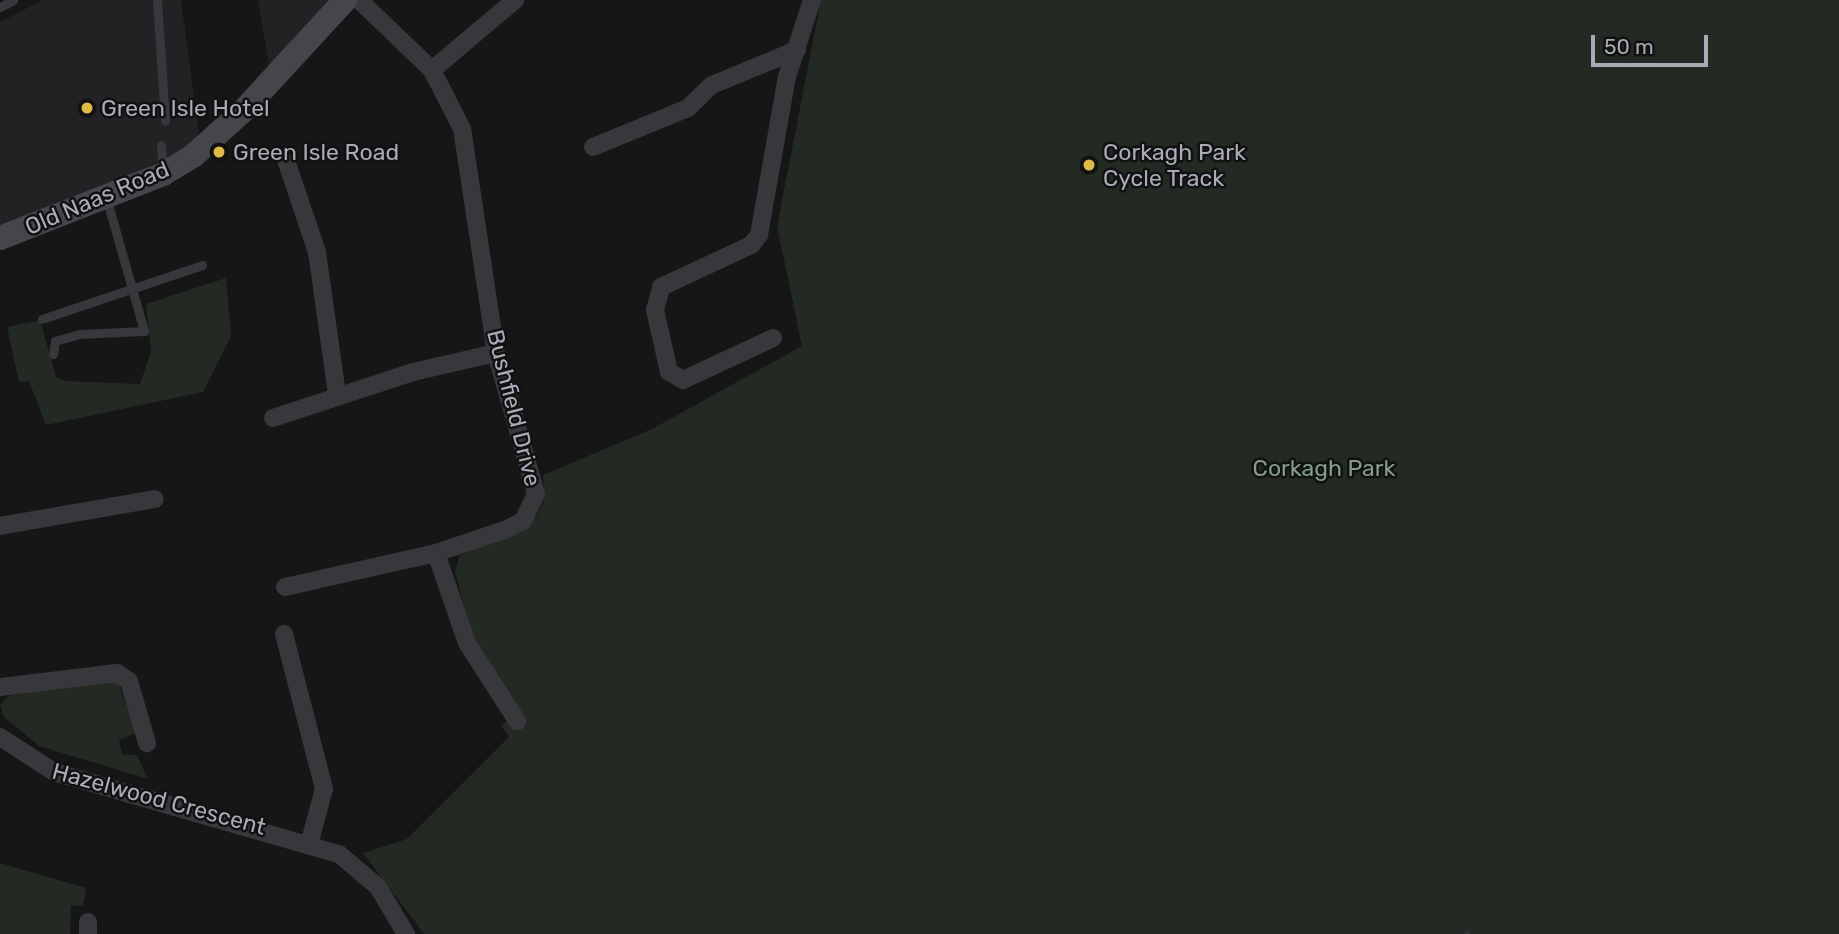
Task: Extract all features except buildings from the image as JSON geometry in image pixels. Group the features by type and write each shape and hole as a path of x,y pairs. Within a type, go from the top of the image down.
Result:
{"street":[{"name":"Old Naas Road","path":"0,238 163,174 193,156 243,111 345,0"},
{"name":"Bushfield Drive","path":"285,587 436,553 523,521 534,501 535,478 496,353 468,156 432,70 359,0"},
{"path":"432,70 515,0"},
{"path":"773,338 683,380 670,372 655,310 662,287 751,246 759,235 797,50 812,0"},
{"path":"593,147 688,108 712,85 797,50"},
{"path":"287,163 317,252 337,394"},
{"path":"274,418 337,394 496,353"},
{"path":"0,526 155,499"},
{"path":"436,553 467,643 517,721"},
{"path":"284,634 324,789 318,844 370,879 407,934"},
{"path":"0,687 117,673 129,681 147,743"},
{"name":"Hazelwood Crescent","path":"0,737 54,772 318,844"}],"lane":[{"path":"0,7 13,0"},
{"path":"157,0 165,121"},
{"path":"161,145 163,174"},
{"path":"53,354 55,341 79,334 144,331 106,197"},
{"path":"42,319 202,265"}],"shaded area":[{"name":"Green Isle Hotel","path":"43,0 181,0 200,141 118,181 0,225 0,22"},
{"path":"258,0 329,0 269,66"}],"green space":[{"name":"Corkagh Park","path":"821,0 1839,0 1839,934 424,934 363,853 407,839 509,737 501,725 520,714 472,640 455,571 460,555 522,530 536,517 544,501 543,475 652,429 802,346 777,226"},
{"path":"226,278 231,336 203,392 46,425 29,381 19,382 7,327 40,320 56,377 64,381 140,384 151,352 146,304"},
{"path":"116,676 136,733 119,740 122,754 137,755 148,779 39,746 4,717 0,705 8,696"},
{"path":"0,863 86,888 83,905 71,906 70,934 0,934"}],"place":[{"name":"Green Isle Hotel","path":"87,108"},
{"name":"Green Isle Road","path":"219,152"},
{"name":"Corkagh Park Cycle Track","path":"1089,165"}]}
